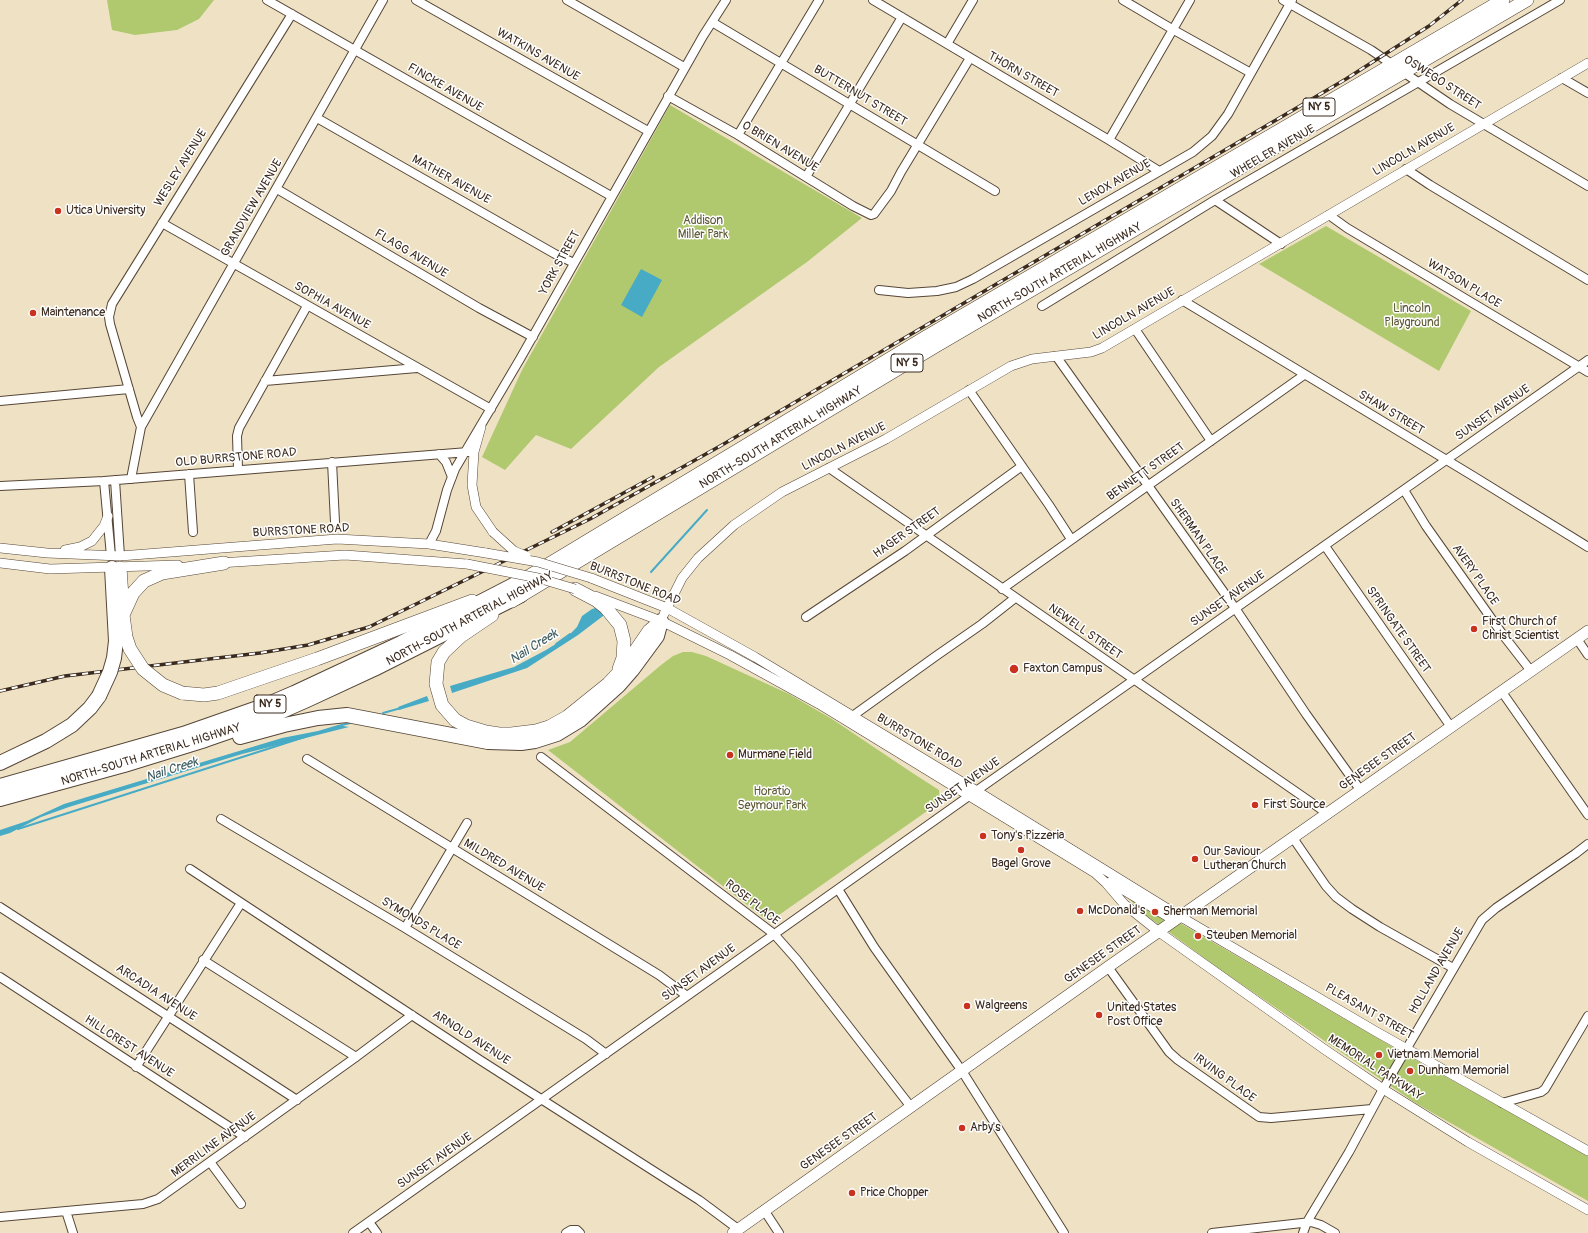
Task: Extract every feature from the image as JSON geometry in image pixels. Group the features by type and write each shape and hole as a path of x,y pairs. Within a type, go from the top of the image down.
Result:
{"highway":[{"name":"NORTH-SOUTH ARTERIAL HIGHWAY","path":"0,786 184,734 266,706 401,643 523,580 920,341 1503,0"},
{"name":"NORTH-SOUTH ARTERIAL HIGHWAY","path":"0,798 162,754 257,722 381,665 521,595 934,346 1527,0"},
{"path":"116,562 121,639 130,649 143,669 163,685 182,693 204,695 218,693 317,659 462,605 523,580"},
{"path":"0,763 46,742 72,725 90,708 98,696 110,672 121,639 123,615 116,562"},
{"path":"123,615 133,593 144,580 162,573 224,563"},
{"path":"575,589 596,600 606,608 620,625 624,641 624,658 617,675"},
{"path":"521,595 461,636 444,652 438,662 436,684 442,705 450,716 466,726 486,732 511,734 536,731 549,727 567,717 617,675 649,631 664,614"},
{"path":"162,754 215,744 284,725 318,718 347,715 488,742 521,743 535,741 557,734 580,720 619,685 632,670 656,636 664,614"}],"main road":[{"name":"GENESEE STREET","path":"735,1231 1108,967 1588,631"}],"street":[{"name":"FINCKE AVENUE","path":"267,0 611,196"},
{"name":"GRANDVIEW AVENUE","path":"142,427 383,0"},
{"name":"WATKINS AVENUE","path":"416,0 648,131"},
{"path":"567,0 684,67"},
{"name":"YORK STREET","path":"429,544 440,517 443,503 452,478 464,452 481,426 533,337 684,67 726,0"},
{"path":"738,135 782,64 819,0"},
{"name":"THORN STREET","path":"873,0 1109,140 1159,172"},
{"path":"947,44 973,0"},
{"path":"1123,0 1251,73"},
{"path":"1109,140 1190,0"},
{"name":"WHEELER AVENUE","path":"1042,306 1215,200 1560,0"},
{"name":"OSWEGO STREET","path":"1289,1 1372,50 1403,73 1483,124 1588,186"},
{"name":"LENOX AVENUE","path":"879,290 908,293 938,291 973,279 1193,152 1212,136 1228,114 1289,1"},
{"name":"WESLEY AVENUE","path":"142,427 137,417 110,324 110,310 112,304 292,14"},
{"path":"806,177 902,17"},
{"name":"BUTTERNUT STREET","path":"712,22 995,191"},
{"path":"918,144 970,58"},
{"name":"LINCOLN AVENUE","path":"664,614 682,578 698,558 734,525 782,492 886,440 1011,366 1032,359 1091,352 1102,348 1588,63"},
{"path":"1562,78 1588,93"},
{"name":"O BRIEN AVENUE","path":"668,96 738,135 853,206 871,215 878,210 918,144"},
{"name":"MATHER AVENUE","path":"317,118 555,254 574,263"},
{"path":"1406,169 1588,280"},
{"name":"FLAGG AVENUE","path":"277,189 479,308 533,337"},
{"path":"1215,200 1280,244"},
{"name":"WATSON PLACE","path":"1329,215 1347,228 1588,372"},
{"name":"SOPHIA AVENUE","path":"162,222 307,306 491,409"},
{"name":"SHAW STREET","path":"1182,300 1588,547"},
{"path":"238,469 237,436 239,428 307,306"},
{"path":"1135,329 1211,441"},
{"name":"SHERMAN PLACE","path":"1056,356 1235,608 1306,714 1361,791"},
{"name":"SUNSET AVENUE","path":"354,1233 973,793 1235,608 1447,461 1588,360"},
{"path":"265,380 417,368"},
{"name":"BENNETT STREET","path":"1002,589 1304,375"},
{"path":"0,401 129,389"},
{"path":"969,390 1071,539"},
{"path":"481,426 474,452 472,486 476,507 493,532 514,551 538,562"},
{"path":"131,479 142,427"},
{"name":"OLD BURRSTONE ROAD","path":"0,486 104,481 238,469 474,452"},
{"path":"439,454 446,462 452,478"},
{"path":"332,462 335,522"},
{"name":"HAGER STREET","path":"806,617 904,551 924,535 1022,466"},
{"name":"NEWELL STREET","path":"829,468 1328,814"},
{"path":"189,474 193,532"},
{"path":"115,480 116,562"},
{"path":"104,481 116,562"},
{"name":"AVERY PLACE","path":"1404,490 1426,526 1503,635 1531,671"},
{"path":"47,553 80,547 92,541 104,526 108,516"},
{"name":"BURRSTONE ROAD","path":"0,563 50,569 337,539 429,544 538,562 591,578 755,657 849,718 1178,919"},
{"name":"SPRINGATE STREET","path":"1325,546 1451,727"},
{"name":"BURRSTONE ROAD","path":"0,548 116,562 224,563 345,555 467,564 538,578 664,614 757,670 819,704 849,718"},
{"path":"849,718 982,624 1015,598"},
{"path":"1576,639 1588,655"},
{"path":"1502,692 1588,815"},
{"name":"ROSE PLACE","path":"541,758 774,934 797,960 911,1107"},
{"name":"MILDRED AVENUE","path":"306,759 659,975 687,996"},
{"name":"BURRSTONE ROAD","path":"973,793 1095,874 1106,883 1132,910 1159,932"},
{"name":"SYMONDS PLACE","path":"221,819 405,928 586,1039 606,1054"},
{"path":"405,928 467,823"},
{"path":"1293,838 1326,886 1336,897 1380,927 1453,968"},
{"name":"HOLLAND AVENUE","path":"1303,1233 1307,1222 1348,1152 1382,1089 1482,920 1496,908 1588,844"},
{"name":"ARNOLD AVENUE","path":"190,869 412,1015 699,1200 735,1231"},
{"path":"1095,874 1178,919"},
{"path":"838,889 874,947 962,1071 1064,1233"},
{"path":"136,1067 241,903"},
{"name":"ARCADIA AVENUE","path":"0,907 169,1015 297,1100"},
{"name":"PLEASANT STREET","path":"1178,919 1588,1151"},
{"name":"MEMORIAL PARKWAY","path":"1159,932 1382,1089 1474,1146 1588,1210"},
{"path":"204,960 356,1057"},
{"name":"IRVING PLACE","path":"1108,967 1169,1052 1178,1060 1259,1117 1271,1118 1372,1109"},
{"name":"HILLCREST AVENUE","path":"0,976 136,1067 245,1137"},
{"name":"MERRILINE AVENUE","path":"0,1217 143,1204 158,1200 412,1015"},
{"path":"1502,1103 1540,1092 1545,1089 1588,1016"},
{"path":"210,1162 241,1204"},
{"path":"764,1210 779,1233"},
{"path":"66,1211 73,1233"},
{"path":"369,1222 377,1233"},
{"path":"1212,1233 1307,1222 1321,1225 1335,1233"},
{"path":"566,1233 571,1230 577,1230 580,1233"}],"green space":[{"path":"107,0 214,0 199,19 177,30 135,35 112,30"},
{"name":"Addison Miller Park","path":"670,105 862,218 807,262 659,367 571,449 536,435 505,470 482,457 522,370"},
{"name":"Lincoln Playground","path":"1326,226 1471,311 1439,371 1259,264"},
{"name":"Horatio Seymour Park","path":"683,652 692,652 706,656 789,694 832,719 939,790 940,802 769,922 548,750 570,742 661,665 673,656"},
{"path":"1120,888 1396,1049 1588,1156 1588,1201 1417,1104 1222,971 1139,910"}],"water":[{"path":"641,269 662,280 642,317 621,305"},
{"path":"599,607 607,613 578,635 527,668 452,693 450,686 514,667 546,650 567,637 577,627 582,616 592,609"},
{"path":"427,696 429,701 399,710 398,707"},
{"path":"338,725 349,727 242,754 69,807 41,817 10,833 0,836 0,830 27,821 64,804 282,738 318,731"}],"waterway":[{"name":"Nail Creek","path":"651,572 707,510"},
{"name":"Nail Creek","path":"556,644 570,634"},
{"name":"Nail Creek","path":"383,713 401,708"},
{"name":"Nail Creek","path":"338,726 350,723"},
{"name":"Nail Creek","path":"18,829 311,735"}],"railway":[{"path":"0,691 65,676 260,653 308,645 369,627 590,519 722,445 1346,79 1429,26 1462,0"},
{"path":"552,532 653,477"}],"place":[{"name":"Utica University","path":"58,211"},
{"name":"Maintenance","path":"33,313"},
{"name":"First Church of Christ Scientist","path":"1474,629"},
{"name":"Faxton Campus","path":"1014,669"},
{"name":"Murmane Field","path":"730,755"},
{"name":"First Source","path":"1255,805"},
{"name":"Tony's Pizzeria","path":"983,836"},
{"name":"Bagel Grove","path":"1021,850"},
{"name":"Our Saviour Lutheran Church","path":"1195,859"},
{"name":"McDonald's","path":"1080,911"},
{"name":"Sherman Memorial","path":"1155,912"},
{"name":"Steuben Memorial","path":"1198,936"},
{"name":"Walgreens","path":"967,1006"},
{"name":"United States Post Office","path":"1099,1015"},
{"name":"Vietnam Memorial","path":"1379,1055"},
{"name":"Dunham Memorial","path":"1410,1071"},
{"name":"Arby's","path":"962,1128"},
{"name":"Price Chopper","path":"852,1193"}]}
